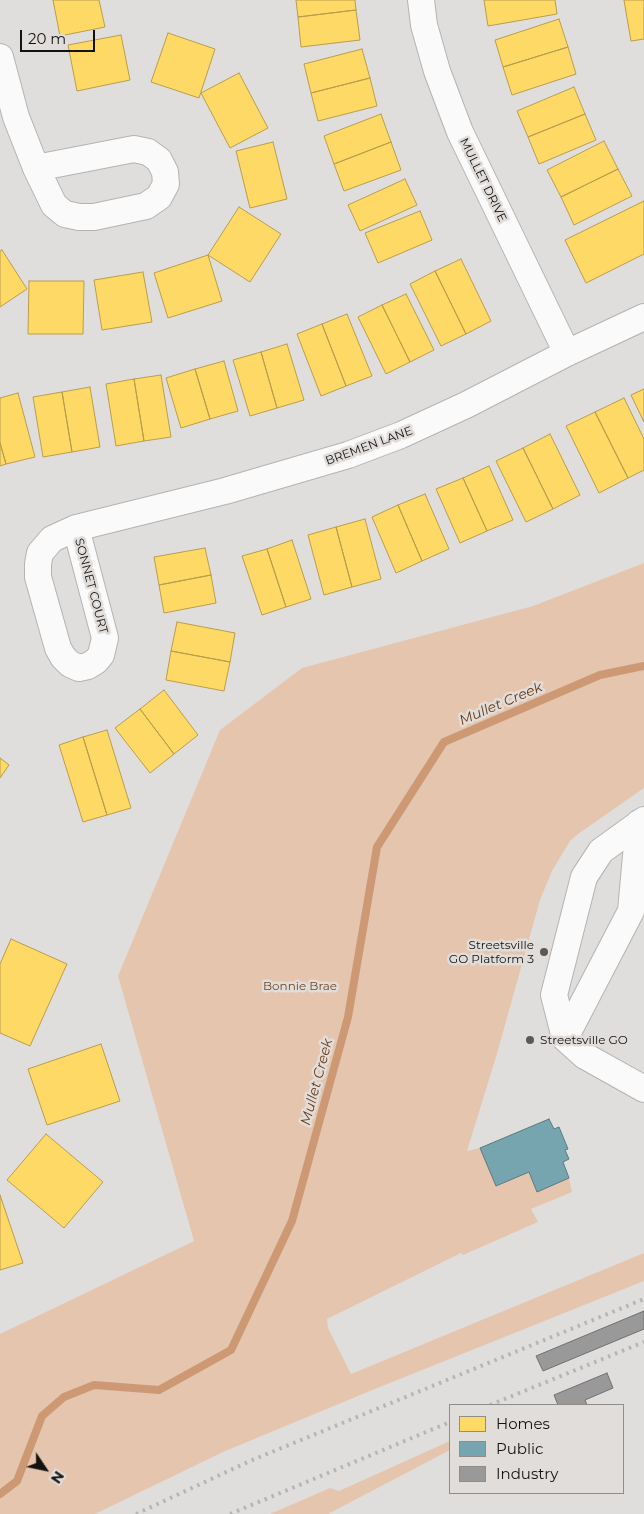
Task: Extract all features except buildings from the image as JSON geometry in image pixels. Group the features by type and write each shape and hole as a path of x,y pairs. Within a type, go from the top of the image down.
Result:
{"street":[{"name":"MULLET DRIVE","path":"420,0 424,25 437,71 460,132 567,353"},
{"path":"0,57 16,117 36,168"},
{"name":"BREMEN LANE","path":"76,528 234,488 348,455 401,435 466,405 567,353 644,317"},
{"name":"SONNET COURT","path":"76,528 105,638 102,655 96,662 79,668 70,664 58,648 38,577 40,553 46,544 52,539 76,528"},
{"path":"565,1038 630,911 642,821"},
{"path":"642,821 601,851 584,877 554,995 565,1038 585,1056 644,1089"}],"green space":[{"name":"Bonnie Brae","path":"644,563 644,788 570,841 552,871 540,900 496,1057 467,1151 480,1148 497,1186 529,1172 537,1191 569,1178 572,1192 531,1209 538,1222 463,1255 461,1253 327,1319 328,1328 351,1374 644,1253 644,1281 223,1452 95,1514 0,1514 0,1334 194,1241 118,976 220,730 302,668 533,606"},
{"path":"449,1441 449,1451 328,1514 270,1514 330,1488 339,1491"}],"waterway":[{"name":"Mullet Creek","path":"0,1494 17,1481 42,1416 64,1397 94,1385 159,1390 231,1350 292,1221 348,1017 377,847 444,742 600,675 644,666"}],"railway":[{"path":"136,1514 250,1461 644,1299"},
{"path":"492,1404 644,1342"},
{"path":"230,1514 449,1422"}],"place":[{"name":"Streetsville GO Platform 3","path":"544,952"},
{"name":"Streetsville GO","path":"530,1040"}]}
